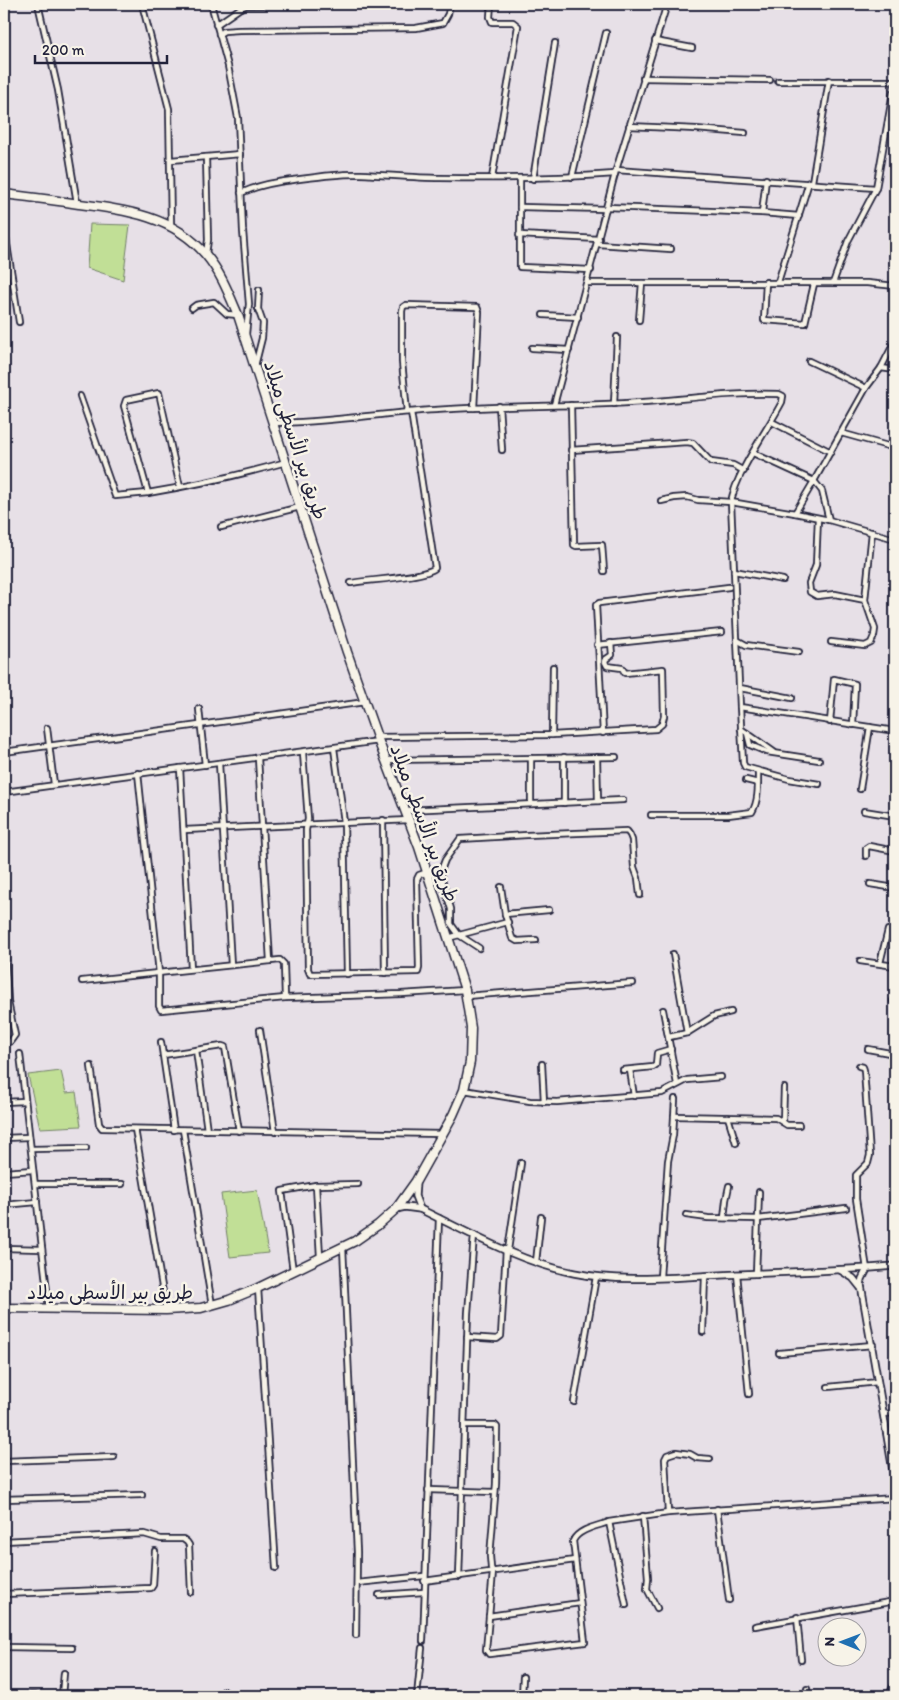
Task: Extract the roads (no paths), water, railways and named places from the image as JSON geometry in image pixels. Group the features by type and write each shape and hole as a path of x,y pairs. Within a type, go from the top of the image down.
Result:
{"main road":[{"name":"طريق بير الأسطى ميلاد","path":"4,194 130,211 159,221 171,226 206,254 224,282 238,315 365,702 428,872 466,993 470,1016 471,1040 470,1062 464,1090 443,1134 416,1181 396,1209 367,1234 258,1288 212,1305 166,1310 4,1308"}],"street":[{"path":"38,4 58,90 77,203"},
{"path":"142,4 169,109 171,226"},
{"path":"211,4 235,96 240,136 243,231 249,304 246,339"},
{"path":"216,25 247,5 376,4"},
{"path":"219,34 224,31 240,30 416,28 443,23 448,14 450,4"},
{"path":"491,4 490,17 492,22 514,22 518,26 492,178"},
{"path":"554,405 616,172 667,4"},
{"path":"572,177 606,33"},
{"path":"655,41 692,48"},
{"path":"533,178 555,43"},
{"path":"643,78 770,80"},
{"path":"778,80 895,81 876,188 848,241 833,283"},
{"path":"778,282 810,182 829,80"},
{"path":"629,126 696,129 745,134"},
{"path":"171,160 240,154"},
{"path":"206,157 208,240 206,254"},
{"path":"242,193 253,187 273,182 334,174 417,178 520,179 572,177 616,172 766,179 876,188"},
{"path":"520,179 520,267 591,270"},
{"path":"762,213 766,179"},
{"path":"520,207 762,213 799,216"},
{"path":"4,225 19,322"},
{"path":"520,234 671,249"},
{"path":"766,282 764,320 805,323 814,284"},
{"path":"587,283 778,282 895,286"},
{"path":"639,320 642,283"},
{"path":"255,368 264,323 258,309 259,290"},
{"path":"192,308 196,305 214,302 227,314 238,315"},
{"path":"352,583 418,574 435,568 402,362 403,307 406,305 477,307 479,312 474,408"},
{"path":"543,315 578,317"},
{"path":"614,404 617,337"},
{"path":"795,513 895,341"},
{"path":"532,348 569,350"},
{"path":"809,361 866,388"},
{"path":"881,368 895,370"},
{"path":"148,493 123,403 126,400 155,393 160,395 180,488"},
{"path":"273,423 499,406 614,404 780,394 783,396 782,402 753,453 736,487 732,502 743,764 747,768 758,771 819,784"},
{"path":"80,396 114,496 180,488 230,478 286,462"},
{"path":"571,405 574,545 602,545 604,571"},
{"path":"499,406 502,450"},
{"path":"772,422 831,452"},
{"path":"841,433 895,448"},
{"path":"571,450 687,442 693,443 711,462 733,465 744,471"},
{"path":"753,453 814,481 822,491 829,520"},
{"path":"661,501 681,497 732,502 829,520 895,539"},
{"path":"221,527 300,507"},
{"path":"818,518 816,565 809,583 810,592 817,596 835,594 864,600"},
{"path":"831,642 866,646 871,643 875,629 864,600 872,532"},
{"path":"734,571 783,580"},
{"path":"603,733 595,609 597,604 729,587"},
{"path":"597,645 722,632"},
{"path":"737,640 746,645 799,652"},
{"path":"4,792 138,773 303,753 378,739 552,735 656,729 662,724 664,716 663,669 625,672 622,668 607,666 606,659 612,655 611,644"},
{"path":"552,735 553,667"},
{"path":"830,722 834,678 855,684 853,725"},
{"path":"740,688 792,698"},
{"path":"4,752 365,702"},
{"path":"740,707 895,731"},
{"path":"199,709 206,765"},
{"path":"860,789 870,727"},
{"path":"47,728 54,784"},
{"path":"742,729 775,753"},
{"path":"747,733 750,745 762,750 819,760"},
{"path":"334,748 344,822 347,974"},
{"path":"303,753 307,824 308,972 312,974 416,973 419,970 417,879 420,875 428,872"},
{"path":"386,760 616,756"},
{"path":"564,757 564,803"},
{"path":"597,757 598,801"},
{"path":"258,758 270,961"},
{"path":"531,758 532,804"},
{"path":"220,763 231,965"},
{"path":"180,768 191,969"},
{"path":"651,815 748,814 755,808 758,771"},
{"path":"138,773 159,973 158,1006 162,1011 285,998 466,993 633,982"},
{"path":"746,780 758,783"},
{"path":"406,810 623,800"},
{"path":"864,811 895,816"},
{"path":"383,820 386,973"},
{"path":"184,830 262,825 409,820"},
{"path":"479,948 459,935 451,924 451,909 440,873 445,860 460,839 627,831 632,840 634,867 638,878 640,896"},
{"path":"866,856 866,848 869,846 895,850"},
{"path":"870,884 895,888"},
{"path":"501,887 505,914 513,940 536,940"},
{"path":"505,914 549,910"},
{"path":"448,938 508,922"},
{"path":"880,963 888,930 895,930"},
{"path":"4,1042 10,1042 15,1035 8,1002 5,954"},
{"path":"673,954 687,1033"},
{"path":"82,981 280,960 284,962 285,998"},
{"path":"860,961 895,966"},
{"path":"663,1010 677,1084"},
{"path":"669,1037 687,1033 711,1017 731,1012"},
{"path":"260,1030 276,1132"},
{"path":"161,1042 174,1130"},
{"path":"163,1055 223,1046 226,1048 239,1131"},
{"path":"623,1070 653,1067 656,1065 657,1053 671,1049"},
{"path":"868,1049 895,1054"},
{"path":"196,1050 207,1130"},
{"path":"20,1054 49,1309"},
{"path":"542,1064 544,1102"},
{"path":"91,1066 100,1126 174,1130 443,1134"},
{"path":"859,1066 863,1067 864,1070 870,1156 868,1162 856,1175 856,1199 867,1269 862,1279 862,1290 873,1345 895,1482"},
{"path":"630,1070 634,1096"},
{"path":"464,1090 544,1102 667,1092 677,1084 687,1080 721,1077"},
{"path":"783,1122 784,1088"},
{"path":"660,1277 668,1161 673,1140 675,1099"},
{"path":"4,1102 25,1101"},
{"path":"674,1116 776,1118 787,1125 799,1125"},
{"path":"728,1117 736,1143"},
{"path":"135,1129 166,1310"},
{"path":"183,1130 212,1305"},
{"path":"4,1138 30,1136"},
{"path":"31,1149 86,1148"},
{"path":"467,1337 497,1339 501,1336 507,1250 521,1163"},
{"path":"4,1172 33,1170"},
{"path":"416,1181 415,1196 420,1209"},
{"path":"35,1184 122,1184"},
{"path":"292,1271 281,1193 284,1190 316,1185 358,1184"},
{"path":"316,1185 320,1257"},
{"path":"724,1218 729,1186"},
{"path":"756,1274 759,1192"},
{"path":"4,1205 37,1202"},
{"path":"396,1209 410,1207 420,1209 536,1262 572,1273 596,1276 706,1276 867,1269 895,1266"},
{"path":"686,1215 758,1219 846,1208"},
{"path":"536,1262 541,1216"},
{"path":"423,1641 439,1218"},
{"path":"459,1576 467,1337 474,1235"},
{"path":"343,1247 357,1552 356,1635"},
{"path":"4,1248 42,1249"},
{"path":"840,1270 853,1278 862,1290"},
{"path":"737,1274 749,1394"},
{"path":"574,1402 596,1276"},
{"path":"703,1332 706,1276"},
{"path":"258,1288 276,1568"},
{"path":"778,1353 873,1345"},
{"path":"828,1387 878,1382"},
{"path":"883,1414 895,1413"},
{"path":"464,1425 497,1426 495,1492 490,1556 493,1572 486,1650 490,1655 583,1642 585,1640 574,1538 586,1530 609,1522 668,1513 895,1498"},
{"path":"668,1513 665,1459 667,1455 676,1452 690,1454 697,1458 710,1459"},
{"path":"4,1461 114,1457"},
{"path":"428,1490 495,1492"},
{"path":"4,1500 142,1495"},
{"path":"717,1509 729,1600"},
{"path":"644,1516 647,1589 657,1608"},
{"path":"609,1522 626,1605"},
{"path":"4,1542 144,1534 161,1539 183,1540 189,1546 191,1592"},
{"path":"4,1594 151,1588 153,1585 155,1551"},
{"path":"357,1583 459,1576 575,1560"},
{"path":"379,1595 424,1592"},
{"path":"755,1626 895,1601"},
{"path":"490,1616 580,1603"},
{"path":"797,1618 801,1660"},
{"path":"4,1647 72,1648"},
{"path":"417,1696 422,1648"},
{"path":"4,1695 62,1696 64,1673"},
{"path":"522,1696 523,1677"},
{"path":"889,1696 895,1684"},
{"path":"807,1689 807,1696"}]}
